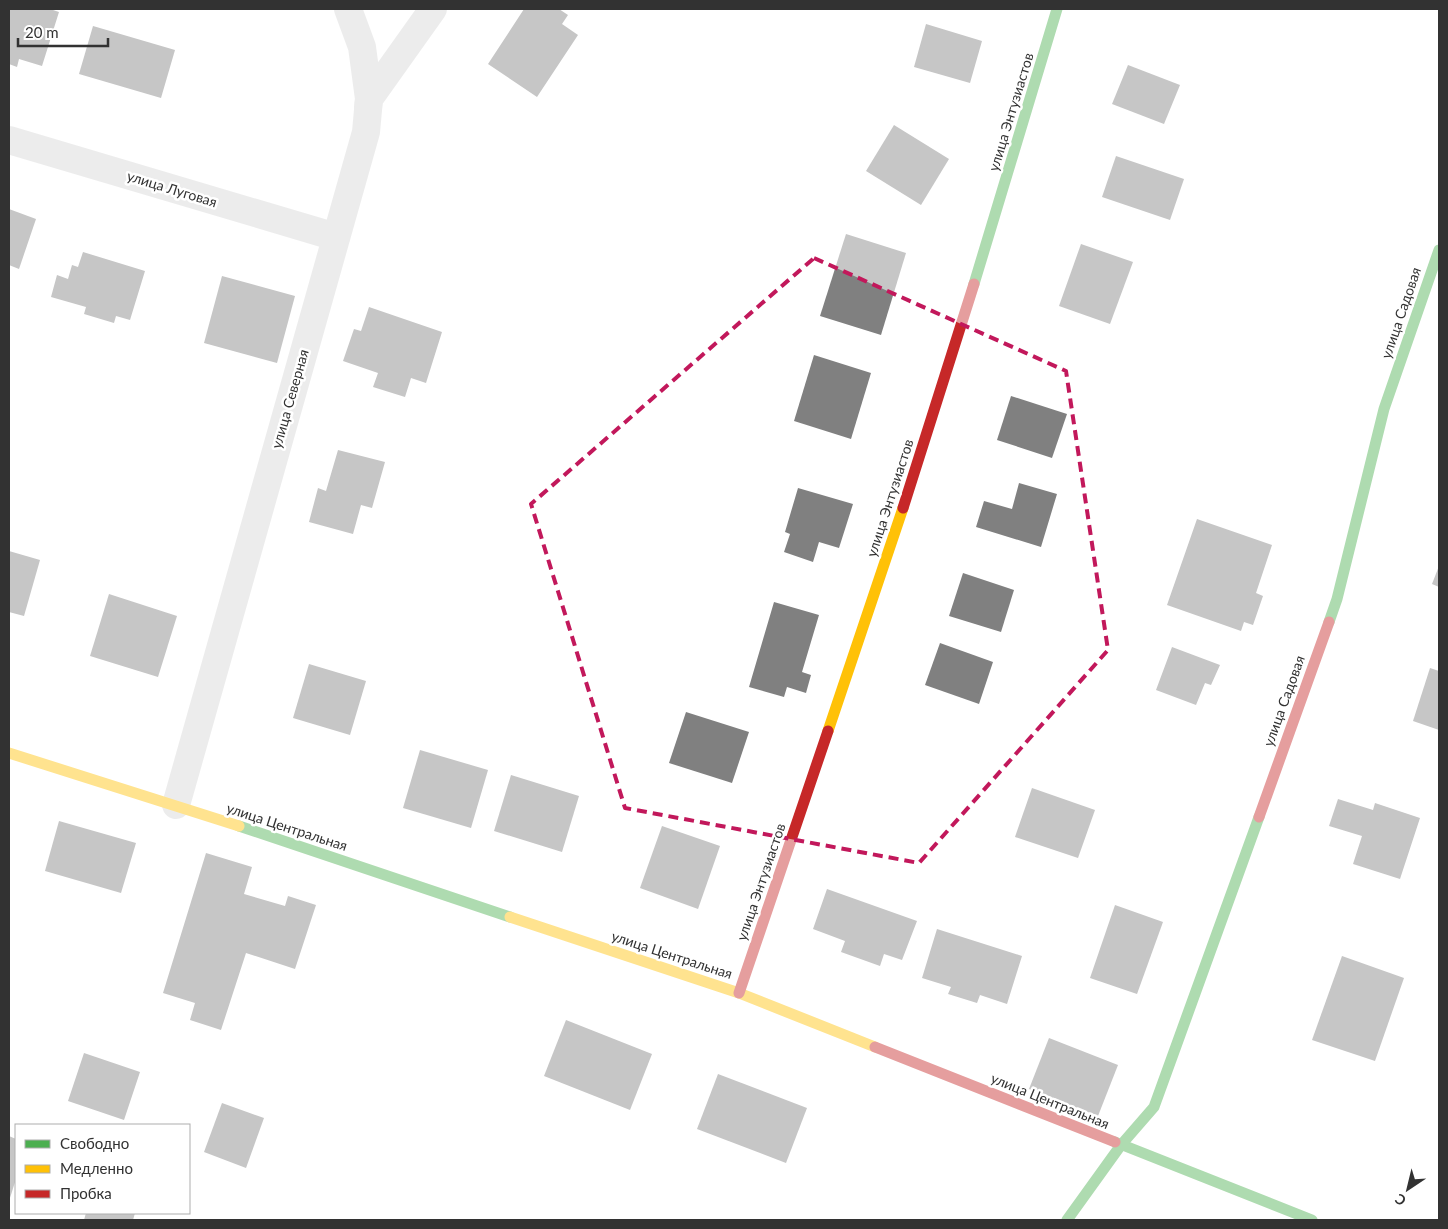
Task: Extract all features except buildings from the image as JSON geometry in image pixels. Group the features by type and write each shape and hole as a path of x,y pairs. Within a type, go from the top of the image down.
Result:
{"street":[{"path":"176,805 310,319 366,132 369,99 362,46 348,9"},
{"path":"369,99 433,9"},
{"name":"улица Энтузиастов","path":"739,993 894,534 969,301 1033,94 1057,9"},
{"path":"9,140 337,232"},
{"name":"улица Садовая","path":"1067,1220 1121,1146 1154,1107 1337,599 1384,408 1439,250"},
{"name":"улица Центральная","path":"9,753 176,805 739,993 1121,1146 1312,1220"}],"highlighted area":[{"path":"814,258 1066,371 1108,650 919,863 625,808 531,504"}],"traffic: fast":[{"path":"974,284 1057,9"},
{"path":"1329,622 1337,599 1384,409 1439,250"},
{"path":"1067,1220 1121,1145 1154,1107 1259,817"},
{"path":"239,826 510,917"},
{"path":"1115,1142 1312,1220"}],"traffic: slow":[{"path":"828,731 903,508"},
{"path":"9,753 239,826"},
{"path":"510,917 739,993 875,1047"}],"traffic: jam":[{"path":"903,508 974,284"},
{"path":"1259,817 1329,622"},
{"path":"739,993 828,731"},
{"path":"875,1047 1115,1142"}]}
